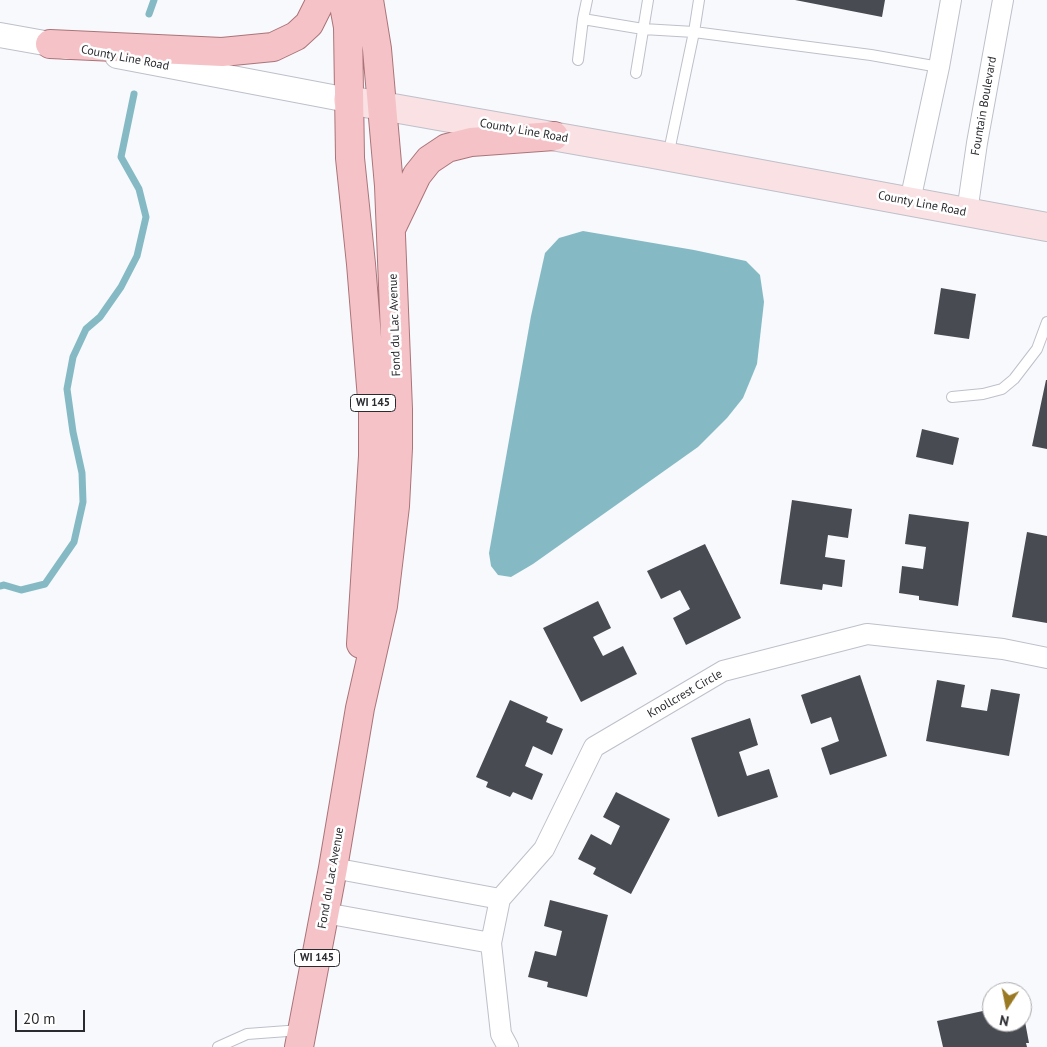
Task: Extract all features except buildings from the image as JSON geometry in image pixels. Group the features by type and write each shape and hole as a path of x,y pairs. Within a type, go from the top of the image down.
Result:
{"main road":[{"path":"50,44 222,52 273,47 296,36 309,24 321,0"},
{"name":"Fond du Lac Avenue","path":"343,0 348,27 350,158 362,273 373,411 373,456 361,658 360,708"},
{"name":"Fond du Lac Avenue","path":"301,1039 325,913 360,708 383,606 395,506 398,408 391,230 378,48 368,0"},
{"name":"County Line Road","path":"348,100 1047,227"},
{"path":"391,230 417,175 429,160 446,148 471,142 554,136"}],"street":[{"path":"910,201 939,67 951,0"},
{"name":"Fountain Boulevard","path":"967,212 977,143 1003,0"},
{"name":"County Line Road","path":"0,35 348,100"},
{"name":"Knollcrest Circle","path":"508,1047 501,1034 491,943 500,899 544,849 594,747 723,671 867,634 1004,649 1047,658"},
{"path":"333,868 500,899"},
{"path":"325,913 491,943"}],"lane":[{"path":"578,60 587,0"},
{"path":"636,72 648,0"},
{"path":"667,157 699,0"},
{"path":"583,19 643,29 694,32 871,55 939,67"},
{"path":"952,396 984,394 1002,389 1014,378 1037,348 1047,322"},
{"path":"218,1047 247,1034 301,1039"}],"water":[{"path":"583,231 746,261 760,275 764,302 757,364 743,398 727,418 698,447 533,564 511,577 498,575 491,566 489,553 531,316 545,253 559,238"}],"waterway":[{"path":"149,14 154,0"},
{"path":"0,586 4,585 21,590 45,584 74,542 83,502 82,473 73,432 67,389 73,357 86,329 100,317 121,287 137,256 146,217 139,189 121,157 134,94"}]}
